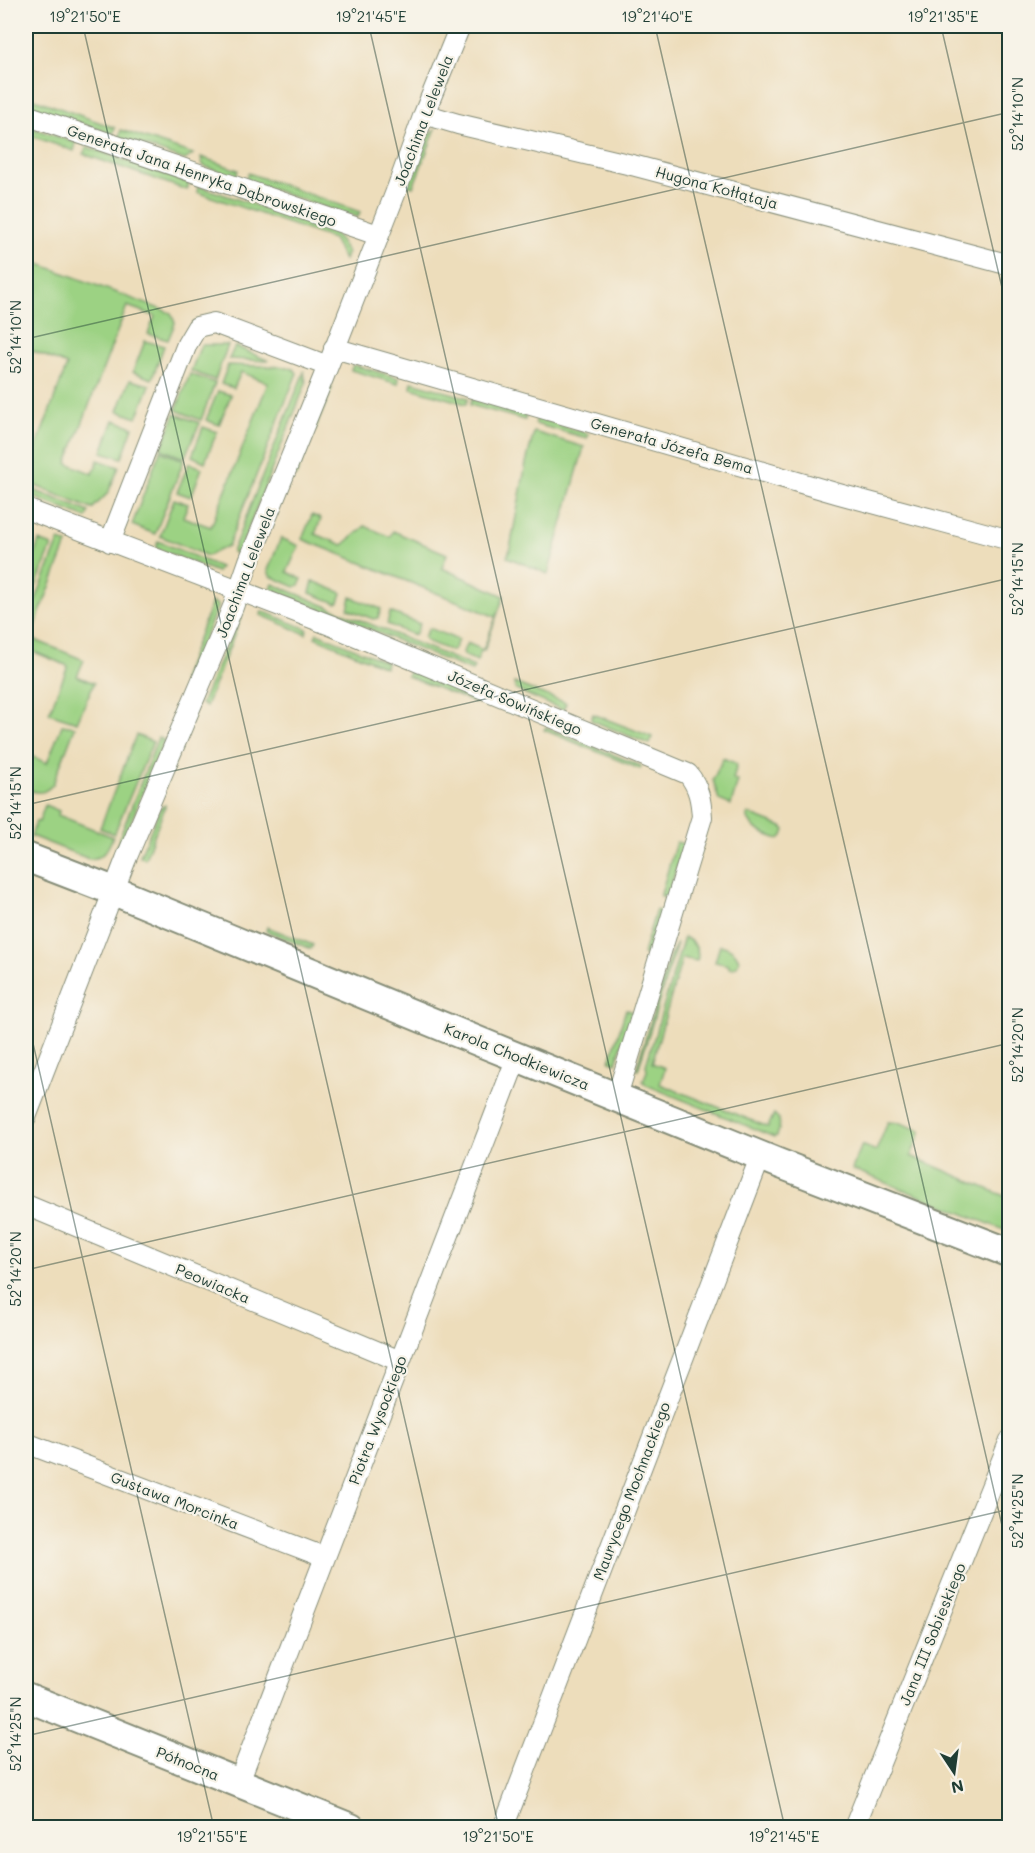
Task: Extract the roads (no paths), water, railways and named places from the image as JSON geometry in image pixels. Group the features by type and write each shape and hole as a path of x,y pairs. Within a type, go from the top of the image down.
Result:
{"street":[{"name":"Joachima Lelewela","path":"26,1117 114,891 239,590 460,26"},
{"name":"Hugona Kołłątaja","path":"424,114 636,166 1010,265"},
{"name":"Generała Jana Henryka Dąbrowskiego","path":"26,115 378,235"},
{"name":"Generała Józefa Bema","path":"110,542 187,344 196,327 214,324 1010,540"},
{"name":"Józefa Sowińskiego","path":"26,509 330,625 688,774 700,794 702,817 616,1096"},
{"name":"Karola Chodkiewicza","path":"26,857 760,1155 1010,1253"},
{"name":"Piotra Wysockiego","path":"238,1784 517,1057"},
{"name":"Maurycego Mochnackiego","path":"503,1827 760,1155"},
{"name":"Peowiacka","path":"26,1205 400,1361"},
{"name":"Jana III Sobieskiego","path":"854,1827 1010,1440"},
{"name":"Gustawa Morcinka","path":"26,1443 324,1557"},
{"name":"Północna","path":"26,1697 238,1784 303,1818 351,1827"}]}
